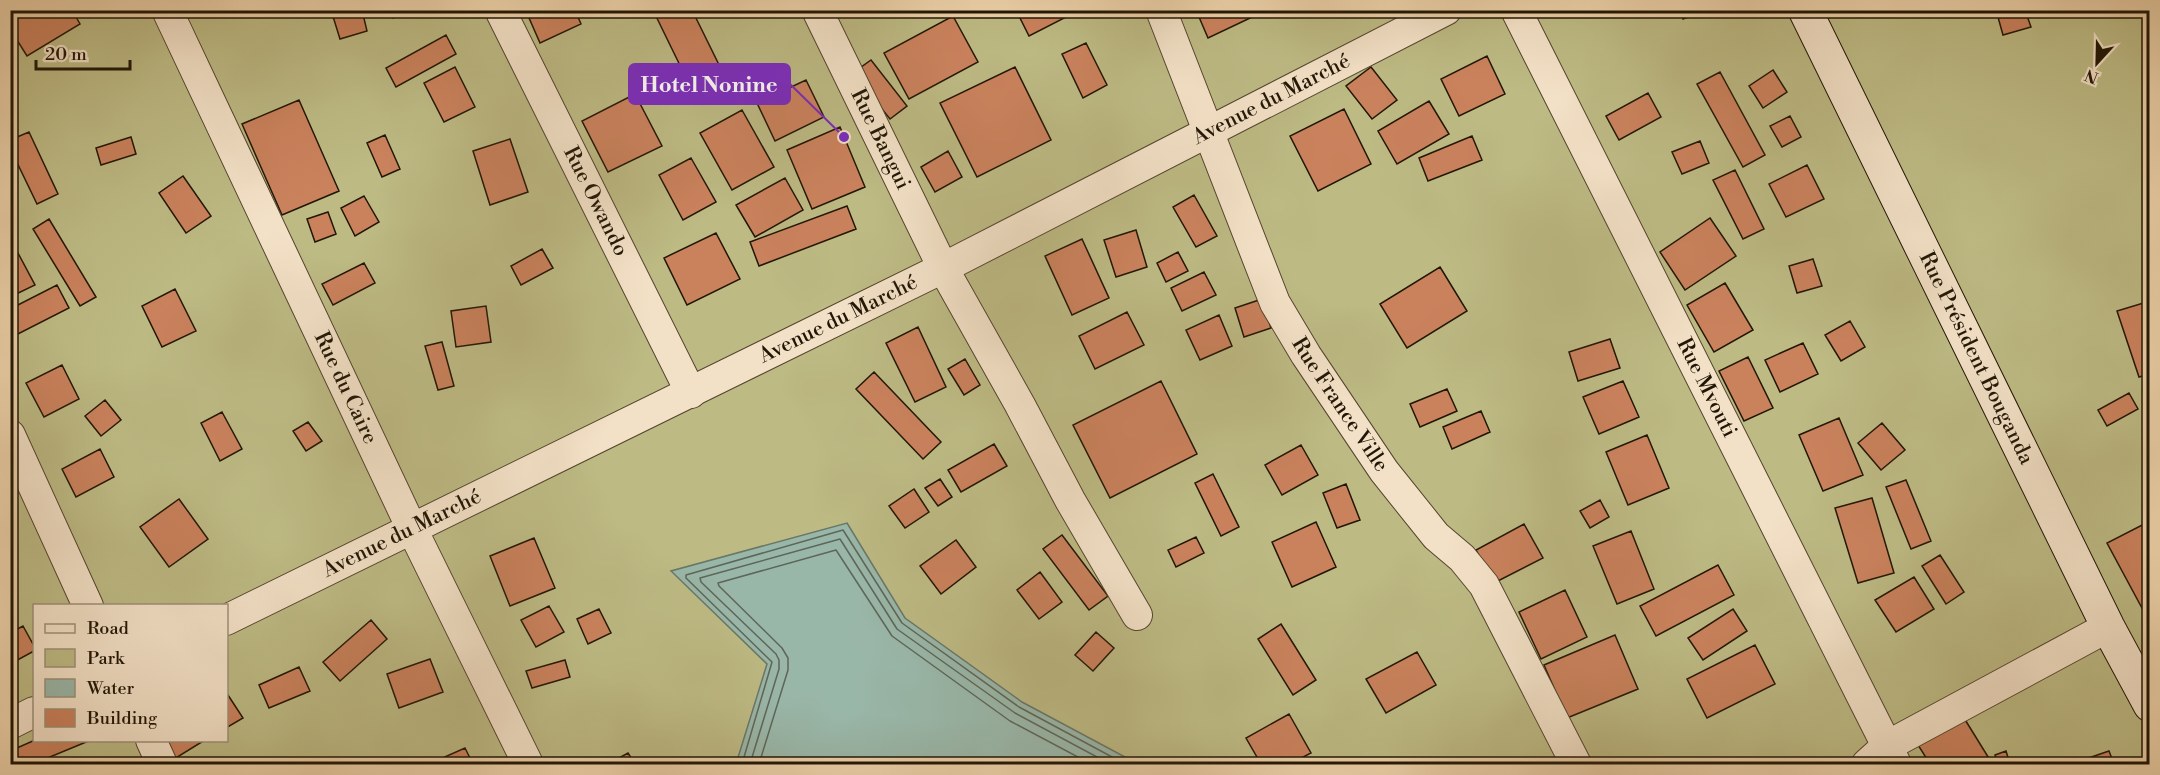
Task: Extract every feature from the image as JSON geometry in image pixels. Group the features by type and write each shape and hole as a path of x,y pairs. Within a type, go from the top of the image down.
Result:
{"street":[{"name":"Rue du Caire","path":"167,10 412,529 528,765"},
{"name":"Rue Owando","path":"500,10 691,393"},
{"name":"Rue Bangui","path":"817,10 943,268 1070,500 1137,615"},
{"name":"Rue France Ville","path":"1161,10 1275,303 1306,355 1384,471 1436,536 1462,558 1484,585 1576,765"},
{"name":"Avenue du Marché","path":"228,619 943,268 1446,10"},
{"name":"Rue Mvouti","path":"1516,10 1883,758"},
{"name":"Rue Président Bouganda","path":"1805,10 2108,627 2150,705"},
{"path":"10,435 87,604"},
{"path":"1883,758 2108,627"},
{"path":"10,724 33,712"},
{"path":"151,742 162,765"}],"green space":[{"path":"10,11 2149,11 2149,764 11,764"}],"water":[{"path":"847,523 905,618 1022,702 1138,764 736,764 767,664 671,571"}],"building":[{"path":"10,10 72,10 80,24 27,56 10,29"},
{"path":"331,10 362,10 367,31 340,39"},
{"path":"389,10 407,10 393,18"},
{"path":"575,10 581,24 540,43 526,11"},
{"path":"653,10 692,10 724,75 692,90"},
{"path":"1016,10 1075,10 1076,12 1029,36"},
{"path":"1196,10 1267,10 1208,38"},
{"path":"1680,10 1706,10 1683,19"},
{"path":"1996,10 2025,10 2031,27 2003,35"},
{"path":"953,16 978,62 909,99 884,53"},
{"path":"446,35 456,54 396,87 386,68"},
{"path":"1086,43 1107,85 1083,98 1062,54"},
{"path":"1487,56 1505,94 1459,116 1441,79"},
{"path":"871,60 907,106 890,119 853,73"},
{"path":"455,67 475,107 444,122 424,83"},
{"path":"1015,67 1051,140 977,177 940,103"},
{"path":"1371,67 1397,100 1372,119 1346,86"},
{"path":"1773,70 1787,92 1763,108 1749,86"},
{"path":"1720,72 1765,155 1743,167 1697,84"},
{"path":"806,80 824,117 775,141 757,103"},
{"path":"1648,93 1661,117 1619,140 1606,116"},
{"path":"635,94 662,146 608,172 582,121"},
{"path":"299,100 339,191 282,215 242,124"},
{"path":"1429,101 1449,134 1397,164 1378,131"},
{"path":"1344,109 1371,164 1318,191 1290,136"},
{"path":"742,110 774,167 732,190 700,133"},
{"path":"1790,116 1801,137 1782,147 1770,126"},
{"path":"840,127 865,187 812,209 787,150"},
{"path":"29,132 58,194 37,204 10,148 10,140"},
{"path":"385,135 400,169 382,177 367,143"},
{"path":"1472,136 1482,160 1428,181 1419,158"},
{"path":"131,137 136,154 101,165 96,148"},
{"path":"510,139 528,192 490,205 473,151"},
{"path":"1700,141 1709,163 1682,174 1672,152"},
{"path":"948,151 962,177 935,192 921,167"},
{"path":"691,158 716,202 683,220 659,175"},
{"path":"1807,165 1824,199 1786,217 1769,184"},
{"path":"1735,170 1764,229 1743,239 1713,180"},
{"path":"183,176 211,216 186,233 159,193"},
{"path":"785,178 803,210 755,237 736,205"},
{"path":"1194,195 1217,236 1196,247 1173,207"},
{"path":"364,196 379,222 355,236 341,208"},
{"path":"847,206 856,229 759,266 750,242"},
{"path":"328,212 336,234 315,242 307,219"},
{"path":"1710,218 1736,256 1685,290 1660,252"},
{"path":"49,219 96,297 80,306 33,229"},
{"path":"1136,230 1147,267 1116,277 1104,240"},
{"path":"716,233 740,279 687,305 664,258"},
{"path":"10,238 35,285 10,297"},
{"path":"1082,239 1109,298 1072,315 1045,256"},
{"path":"542,249 553,268 521,285 511,266"},
{"path":"1178,252 1188,271 1166,282 1157,263"},
{"path":"1813,259 1822,286 1797,293 1789,266"},
{"path":"364,263 375,283 333,305 322,284"},
{"path":"1440,267 1467,311 1407,348 1380,304"},
{"path":"1204,272 1216,295 1182,311 1171,288"},
{"path":"1725,283 1753,330 1714,352 1687,305"},
{"path":"57,285 69,308 10,338 10,309"},
{"path":"175,289 196,331 162,347 142,306"},
{"path":"1262,299 1271,328 1244,337 1235,308"},
{"path":"2150,301 2150,374 2139,377 2117,311"},
{"path":"486,306 491,342 456,347 451,311"},
{"path":"1127,312 1144,345 1095,369 1079,336"},
{"path":"1219,315 1232,346 1200,360 1186,330"},
{"path":"1850,321 1865,347 1841,361 1825,335"},
{"path":"918,327 946,387 915,402 886,343"},
{"path":"1610,339 1620,368 1578,381 1569,352"},
{"path":"442,342 454,386 438,390 425,346"},
{"path":"1803,343 1818,374 1780,392 1765,360"},
{"path":"1748,357 1773,408 1744,421 1719,371"},
{"path":"965,359 980,385 964,395 948,369"},
{"path":"62,365 79,399 44,417 26,383"},
{"path":"874,372 941,442 923,459 856,389"},
{"path":"1161,381 1197,454 1110,498 1073,425"},
{"path":"1623,381 1639,417 1599,434 1583,397"},
{"path":"1447,389 1457,411 1420,427 1410,404"},
{"path":"2129,393 2138,409 2107,426 2098,410"},
{"path":"105,400 121,420 101,436 85,416"},
{"path":"1481,411 1490,432 1452,449 1443,427"},
{"path":"222,412 242,449 220,461 201,423"},
{"path":"1839,418 1863,475 1823,491 1799,435"},
{"path":"308,422 322,441 306,451 293,431"},
{"path":"1882,423 1905,450 1881,470 1858,443"},
{"path":"1647,435 1669,488 1628,505 1606,452"},
{"path":"994,444 1007,466 961,492 948,470"},
{"path":"1301,445 1318,475 1282,495 1265,465"},
{"path":"100,449 114,477 76,497 62,469"},
{"path":"1213,474 1239,527 1221,536 1195,483"},
{"path":"940,479 952,497 938,506 925,488"},
{"path":"1906,480 1931,541 1911,549 1886,487"},
{"path":"1346,484 1360,520 1337,528 1323,493"},
{"path":"914,489 929,512 905,528 889,506"},
{"path":"1872,498 1894,573 1858,583 1835,508"},
{"path":"179,499 208,539 169,567 140,527"},
{"path":"1600,500 1609,517 1590,528 1580,511"},
{"path":"2150,521 2150,623 2107,543"},
{"path":"1316,522 1336,567 1292,587 1272,542"},
{"path":"1524,524 1543,558 1494,583 1476,550"},
{"path":"1631,531 1654,589 1617,604 1593,546"},
{"path":"1062,535 1108,596 1089,610 1043,549"},
{"path":"1196,537 1204,553 1176,567 1168,550"},
{"path":"534,538 555,588 510,606 490,556"},
{"path":"956,540 976,567 941,594 920,566"},
{"path":"1940,555 1964,592 1946,604 1922,566"},
{"path":"1718,565 1734,595 1656,636 1640,606"},
{"path":"1040,572 1062,602 1039,619 1017,590"},
{"path":"1914,577 1934,609 1896,632 1875,600"},
{"path":"1565,590 1587,637 1541,659 1519,612"},
{"path":"549,606 564,632 536,647 521,620"},
{"path":"599,609 611,633 588,644 577,619"},
{"path":"1733,609 1747,631 1703,660 1688,638"},
{"path":"371,620 387,639 340,681 323,662"},
{"path":"1281,624 1316,680 1293,695 1258,639"},
{"path":"23,626 33,644 33,652 12,663 10,660 10,633"},
{"path":"1096,632 1114,648 1093,671 1075,655"},
{"path":"1615,635 1638,689 1567,718 1544,665"},
{"path":"1755,645 1775,684 1707,718 1687,679"},
{"path":"1417,652 1436,685 1386,713 1366,679"},
{"path":"430,659 443,692 399,708 387,674"},
{"path":"565,660 570,677 532,688 526,671"},
{"path":"299,667 310,691 269,708 259,685"},
{"path":"228,695 243,718 228,727"},
{"path":"1289,714 1311,753 1290,764 1261,764 1246,738"},
{"path":"1964,718 1990,760 1982,764 1930,764 1918,745"},
{"path":"33,741 86,742 33,764 10,764 10,751"},
{"path":"160,742 202,742 171,761"},
{"path":"465,748 473,764 429,764"},
{"path":"2006,751 2010,764 1998,764 1995,755"},
{"path":"2109,751 2114,764 2078,764 2077,762"},
{"path":"628,753 635,764 608,764"}],"place":[{"name":"Hotel Nonine","path":"844,137"}]}
